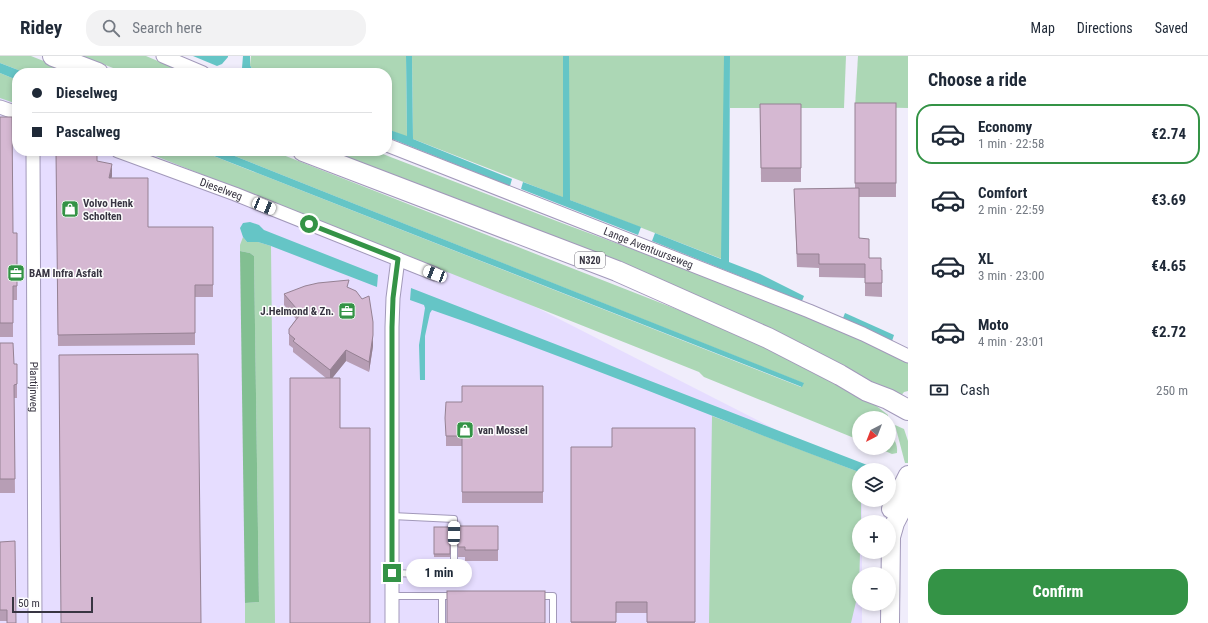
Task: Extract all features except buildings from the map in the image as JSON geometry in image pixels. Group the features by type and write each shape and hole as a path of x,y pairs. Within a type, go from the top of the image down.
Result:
{"main road":[{"path":"53,56 85,68"},
{"name":"N320","path":"316,156 617,271 768,338 840,375 867,391 888,399 908,410"},
{"name":"N320","path":"867,391 884,408 908,424"}],"street":[{"path":"163,56 191,68"},
{"path":"0,107 12,111"},
{"name":"Lange Aventuurseweg","path":"392,147 810,311 863,334 908,356"},
{"name":"Plantijnweg","path":"33,156 35,623"},
{"name":"Dieselweg","path":"132,156 235,194 435,274"},
{"path":"392,623 392,327 393,298 398,259"},
{"path":"889,515 908,475"},
{"path":"890,623 891,537 895,524 908,498"},
{"path":"880,623 881,611"}],"lane":[{"path":"392,516 454,518 454,576 392,573"},
{"path":"392,596 458,596"},
{"path":"442,596 442,623"},
{"path":"529,596 553,596 553,623"}],"shaded area":[{"path":"0,89 12,93 12,156 169,156 512,295 852,468 852,507 862,507 862,515 852,515 852,559 862,559 862,567 852,567 852,611 862,611 862,623 0,623"}],"green space":[{"path":"0,56 31,56 61,68 13,68 0,63"},
{"path":"82,56 146,56 174,68 113,68"},
{"path":"251,56 406,56 407,137 392,131 392,68 252,68 250,65"},
{"path":"412,56 729,56 727,261 413,139"},
{"path":"730,56 846,56 844,108 730,108"},
{"path":"858,56 908,56 908,108 855,107"},
{"path":"0,73 12,78 12,102 0,98"},
{"path":"156,156 214,156 801,387 803,383 235,156 286,156 694,316 813,367 865,397 883,411 852,411 852,437 704,377 699,372"},
{"path":"338,156 388,156 567,225 808,314 908,359 908,391 904,392 900,397"},
{"path":"243,237 247,242 258,242 271,246 275,623 245,623 245,603 259,602 254,256 250,253 240,251 240,245"},
{"path":"240,251 250,253 254,256 259,602 245,603"},
{"path":"712,416 852,469 852,507 861,507 861,515 852,515 852,559 860,559 860,567 852,567 852,611 854,611 851,623 709,623"},
{"path":"896,425 904,429 908,441 908,463 905,463"}],"water":[{"path":"193,56 228,57 222,64 217,66"},
{"path":"243,56 250,56 252,68 242,68"},
{"path":"406,56 412,56 413,139 512,179 510,186 392,139 392,131 407,136"},
{"path":"563,56 569,56 570,200 641,227 638,235 521,189 523,182 563,197"},
{"path":"724,56 730,56 729,262 760,274 804,296 802,301 652,241 655,233 721,259"},
{"path":"0,63 13,68 12,78 0,73"},
{"path":"214,156 235,156 804,383 802,387"},
{"path":"250,222 259,225 264,230 378,275 377,287 271,246 258,242 247,242 243,237 240,228 243,223"},
{"path":"411,288 862,463 852,463 852,469 593,369 432,310 425,336 425,380 420,380 419,345 425,308 424,305 410,300"},
{"path":"845,313 894,335 892,341 843,318"}],"place":[{"name":"Volvo Henk Scholten","path":"70,209"},
{"name":"BAM Infra Asfalt","path":"16,273"},
{"name":"J.Helmond & Zn.","path":"347,311"},
{"name":"van Mossel","path":"465,430"}],"route":[{"path":"309,224 398,259 393,298 392,327 392,573"}]}
